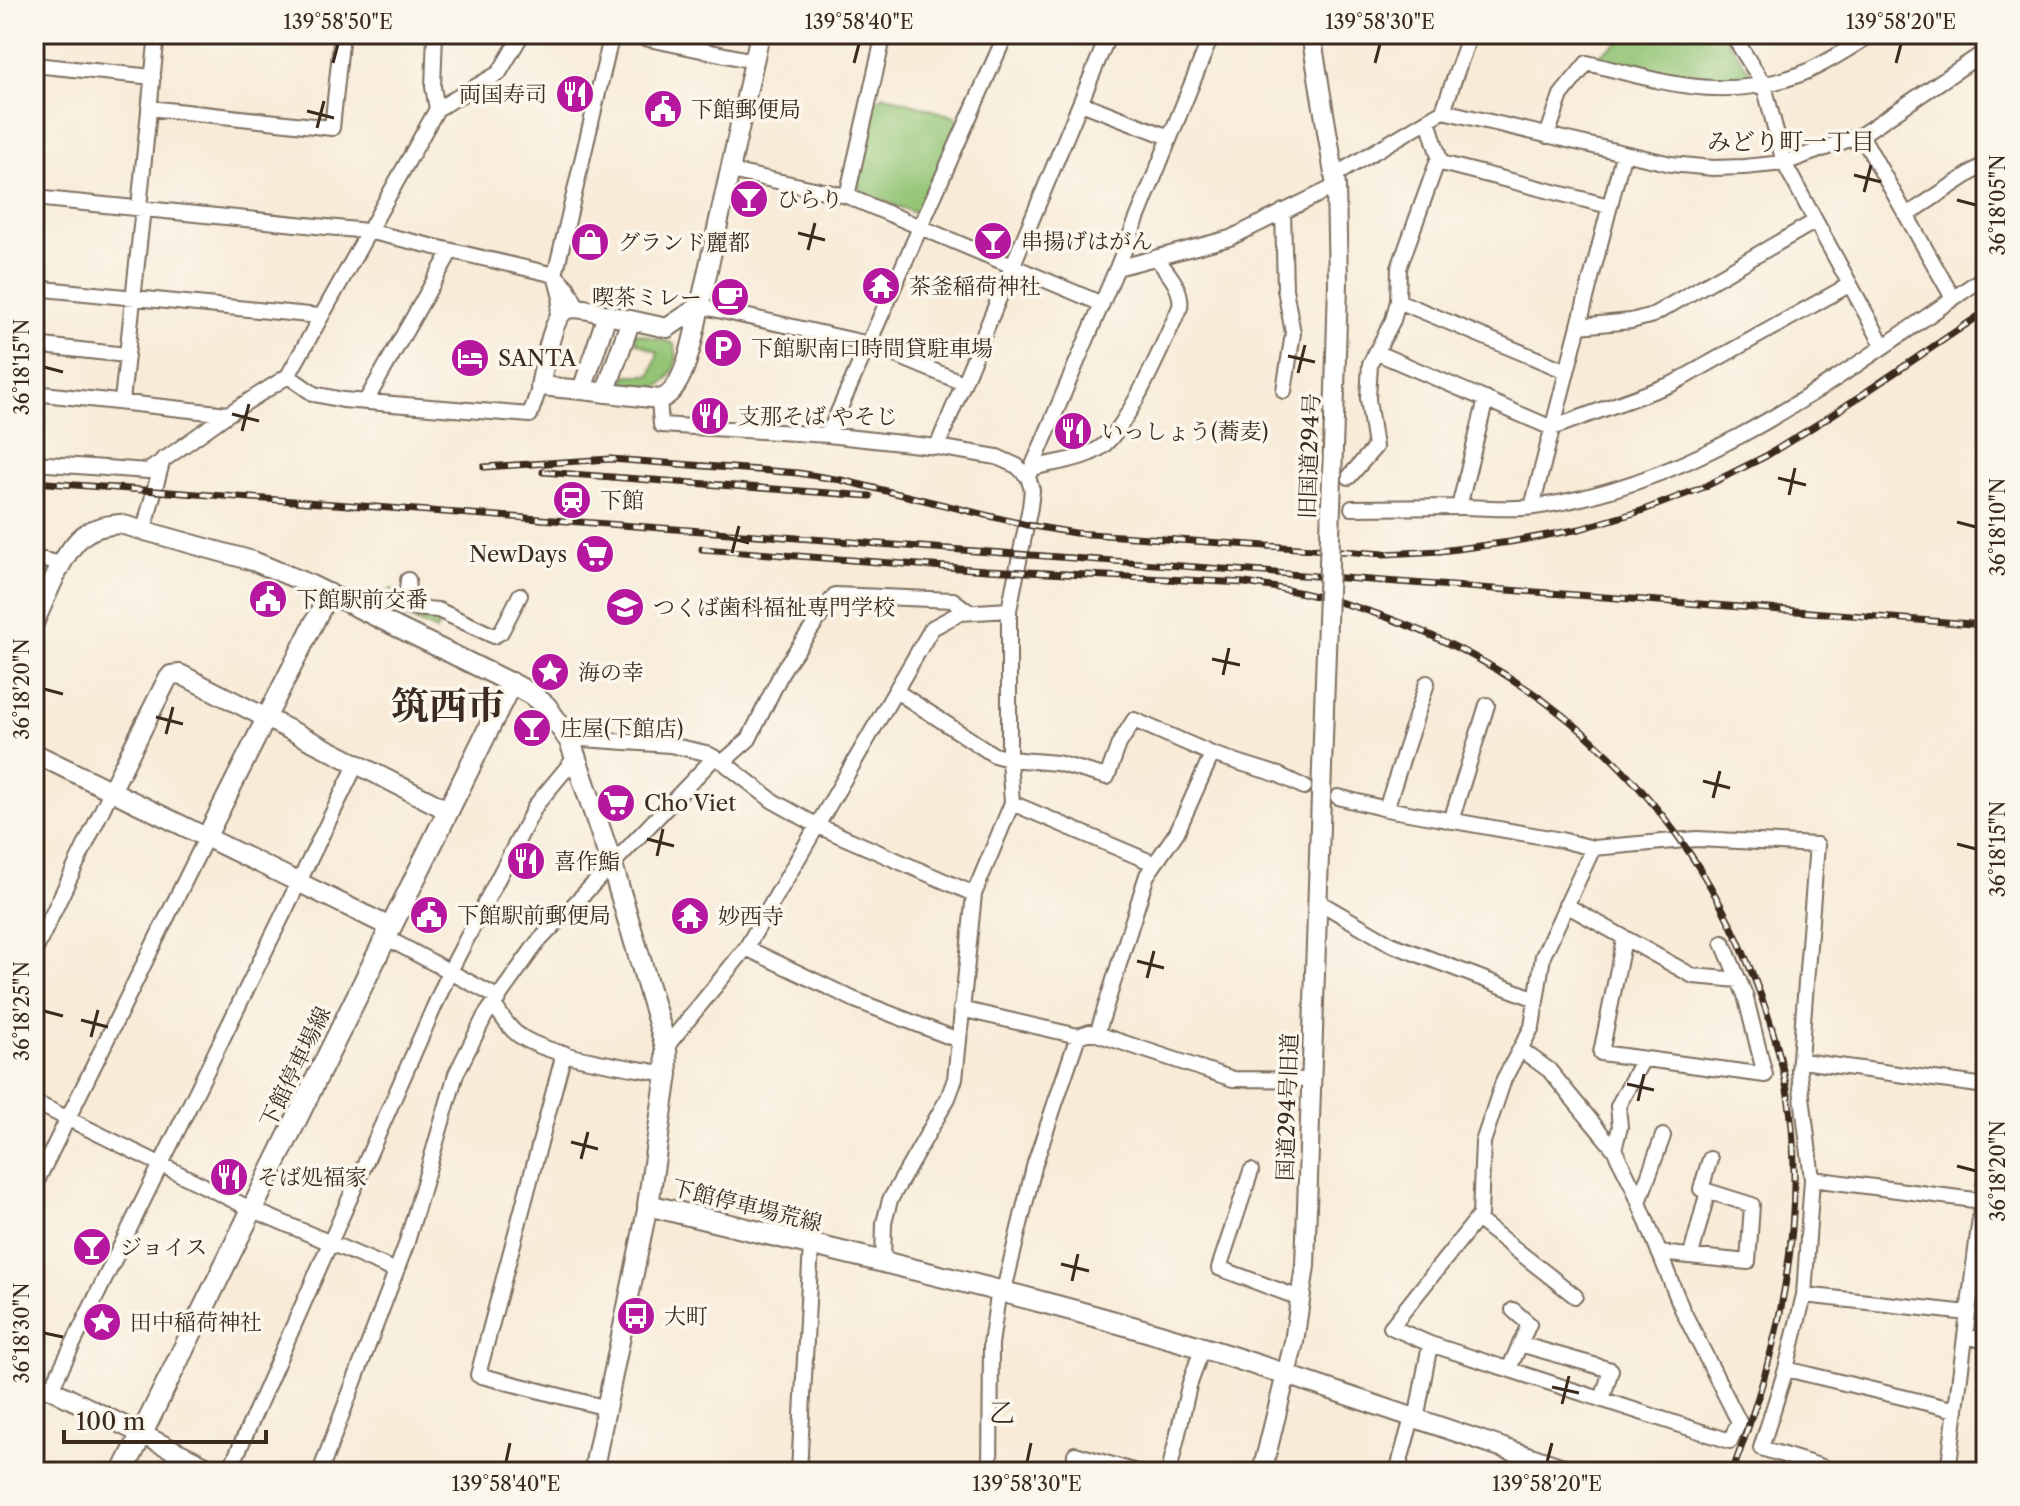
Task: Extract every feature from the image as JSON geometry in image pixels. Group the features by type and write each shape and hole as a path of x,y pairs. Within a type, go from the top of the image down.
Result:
{"main road":[{"name":"下館停車場荒線","path":"511,683 546,706 572,750 612,865 666,1047 667,1074 648,1205 1002,1290 1203,1346 1287,1375"},
{"name":"下館停車場線","path":"123,1472 511,683"}],"street":[{"path":"122,401 157,34"},
{"path":"149,108 332,128 342,34 335,34"},
{"path":"435,34 433,87 437,109"},
{"path":"34,463 148,471 288,376 437,109 499,73 522,34"},
{"path":"288,376 314,394 343,400 530,415 557,318 561,298 555,275 612,34"},
{"path":"540,386 659,399 673,392 687,359 700,306 760,34"},
{"path":"847,196 884,34"},
{"path":"828,435 1006,34"},
{"path":"937,447 1109,34"},
{"path":"883,1262 884,1223 890,1200 948,1098 955,1079 974,894 1012,803 1009,610 1030,507 1030,472 1212,34"},
{"name":"旧国道294号","path":"1311,34 1335,181 1338,283 1323,738"},
{"path":"1117,268 1230,238 1335,181 1443,111 1470,34"},
{"path":"1547,136 1561,95 1587,63 1685,88 1732,90 1764,85 1802,73 1872,34"},
{"path":"634,35 754,61"},
{"path":"1736,36 1764,85 1784,163 1883,345"},
{"path":"1443,111 1671,164 1713,168 1784,163 1861,135 1986,51"},
{"path":"34,65 153,77"},
{"path":"1081,103 1169,137"},
{"path":"1349,477 1375,447 1368,399 1370,364 1393,320 1398,301 1399,268 1439,157 1428,120"},
{"path":"1861,135 1953,298"},
{"path":"1532,507 1623,155"},
{"path":"1437,162 1609,206"},
{"path":"1907,215 1986,163"},
{"path":"730,171 847,196 1102,304"},
{"path":"34,198 367,231 555,275 567,287 578,308"},
{"path":"1283,211 1285,289 1293,333 1284,391"},
{"path":"1579,326 1631,321 1653,315 1814,222"},
{"path":"366,401 451,251"},
{"path":"659,399 661,425 828,435 937,447 997,457 1030,472 1091,452 1103,445 1126,414 1182,298 1157,259"},
{"path":"1352,508 1532,507 1590,496 1649,478 1692,460 1770,418 1986,276"},
{"path":"1375,352 1552,428 1672,384 1849,285"},
{"path":"34,288 319,316"},
{"path":"1398,301 1566,371"},
{"path":"667,328 700,306 869,344 963,383"},
{"path":"557,318 569,309 578,308 667,328 687,359"},
{"path":"582,390 607,315"},
{"path":"605,393 631,320"},
{"path":"34,345 126,355"},
{"path":"34,393 228,414"},
{"path":"1459,507 1486,399"},
{"path":"144,529 163,459"},
{"path":"37,612 71,549 84,535 95,529 120,524 253,561 329,593 511,683"},
{"path":"34,558 63,564"},
{"path":"408,580 406,601 413,608 438,610 494,636 501,632 520,595"},
{"path":"34,1187 329,593"},
{"path":"320,1472 396,1271 456,1074 485,1016 537,943 718,760 749,739 784,668 835,595 953,600 969,612"},
{"path":"666,1047 746,948 932,628 947,618 969,612 1009,610"},
{"path":"34,953 112,789 171,675 180,674 447,810"},
{"path":"1386,809 1427,683"},
{"path":"896,691 994,755 1009,759 1057,763 1107,777 1119,744 1134,720 1212,754 1279,775 1304,787"},
{"path":"1451,821 1487,705"},
{"name":"国道294号旧道","path":"1262,1472 1287,1375 1302,1299 1323,738"},
{"path":"229,1472 450,971 536,805 572,750 583,739 670,745 706,753 773,801 818,826 974,894"},
{"path":"34,753 299,881 388,932 497,1001 510,1028 521,1037 564,1053 667,1074"},
{"path":"1097,1034 1147,875 1177,832 1212,754"},
{"path":"51,1389 357,763"},
{"path":"1338,797 1593,848 1697,839 1817,845 1799,1071 1812,1179 1804,1295 1786,1369 1761,1448 1839,1472"},
{"path":"1012,803 1153,863"},
{"path":"1520,1049 1549,1070 1614,1149 1695,1336 1739,1422 1730,1441 1430,1344 1391,1327 1480,1215 1483,1142 1504,1079 1520,1049 1532,1027 1543,956 1593,848"},
{"path":"1319,902 1391,944 1536,999"},
{"path":"1566,905 1693,976 1739,980"},
{"path":"1624,939 1601,1053 1765,1075 1745,995 1723,943"},
{"path":"746,948 855,1000 958,1040"},
{"path":"961,1009 1078,1036 1090,1032 1233,1079 1312,1080"},
{"path":"990,1472 991,1344 1035,1163 1078,1036"},
{"path":"564,1053 478,1375 607,1408"},
{"path":"1614,1149 1620,1127 1618,1106 1643,1059"},
{"path":"1802,1061 1986,1086"},
{"path":"34,1102 251,1209 396,1271"},
{"path":"1639,1202 1663,1136"},
{"path":"1659,1253 1748,1262 1752,1205 1701,1189 1710,1159"},
{"path":"1948,1472 1986,1170"},
{"path":"1251,1171 1219,1268 1302,1299"},
{"path":"1812,1179 1982,1201"},
{"path":"1691,1255 1708,1191"},
{"path":"593,1472 648,1205"},
{"path":"1477,1219 1575,1296"},
{"path":"799,1472 811,1245"},
{"path":"1804,1295 1968,1313"},
{"path":"1509,1369 1529,1324 1513,1310"},
{"path":"1965,1337 1986,1339"},
{"path":"1397,1472 1414,1419 1430,1344"},
{"path":"1520,1344 1611,1370 1602,1400"},
{"path":"1169,1472 1189,1386 1203,1346"},
{"path":"1786,1369 1956,1410"},
{"path":"1287,1375 1575,1472"},
{"path":"34,1381 218,1472"},
{"path":"1074,1472 1075,1454 1136,1472"}],"green space":[{"path":"1631,34 1723,34 1752,74 1749,80 1698,83 1601,61 1600,54"},
{"path":"884,95 956,117 959,122 922,208 912,212 863,193 856,181 875,101"},
{"path":"635,333 673,343 676,349 674,368 658,387 622,384 628,375 651,375 658,352 636,342"},
{"path":"391,589 400,591 406,609 427,620 438,620 440,623 436,631 386,607 384,596"}],"railway":[{"path":"484,467 611,459 798,473 1075,533 1385,554 1441,551 1580,529 1641,511 1704,487 1766,456 1829,417 1986,311"},
{"path":"543,472 870,496"},
{"path":"34,482 1986,625"},
{"path":"702,549 986,570 1245,583 1328,599 1406,625 1480,660 1548,704 1609,756 1663,817 1709,885 1756,982 1778,1050 1788,1096 1794,1185 1788,1269 1760,1391 1732,1472"}],"place":[{"name":"両国寿司","path":"575,94"},
{"name":"下館郵便局","path":"663,109"},
{"name":"ひらり","path":"749,199"},
{"name":"串揚げはがん","path":"993,241"},
{"name":"グランド麗都","path":"590,242"},
{"name":"茶釜稲荷神社","path":"881,286"},
{"name":"喫茶ミレー","path":"730,297"},
{"name":"下館駅南口時間貸駐車場","path":"723,348"},
{"name":"SANTA","path":"470,358"},
{"name":"支那そば やそじ","path":"710,416"},
{"name":"いっしょう(蕎麦)","path":"1073,431"},
{"name":"下館","path":"572,500"},
{"name":"NewDays","path":"595,554"},
{"name":"下館駅前交番","path":"268,599"},
{"name":"つくば歯科福祉専門学校","path":"625,607"},
{"name":"海の幸","path":"550,672"},
{"name":"庄屋(下館店)","path":"532,728"},
{"name":"Cho Viet","path":"616,803"},
{"name":"喜作鮨","path":"526,861"},
{"name":"下館駅前郵便局","path":"429,915"},
{"name":"妙西寺","path":"690,916"},
{"name":"そば処福家","path":"229,1177"},
{"name":"ジョイス","path":"92,1247"},
{"name":"大町","path":"636,1316"},
{"name":"田中稲荷神社","path":"102,1322"}],"district":[{"name":"みどり町一丁目","path":"1791,142"},
{"name":"筑西市","path":"448,706"},
{"name":"乙","path":"1002,1413"}]}
